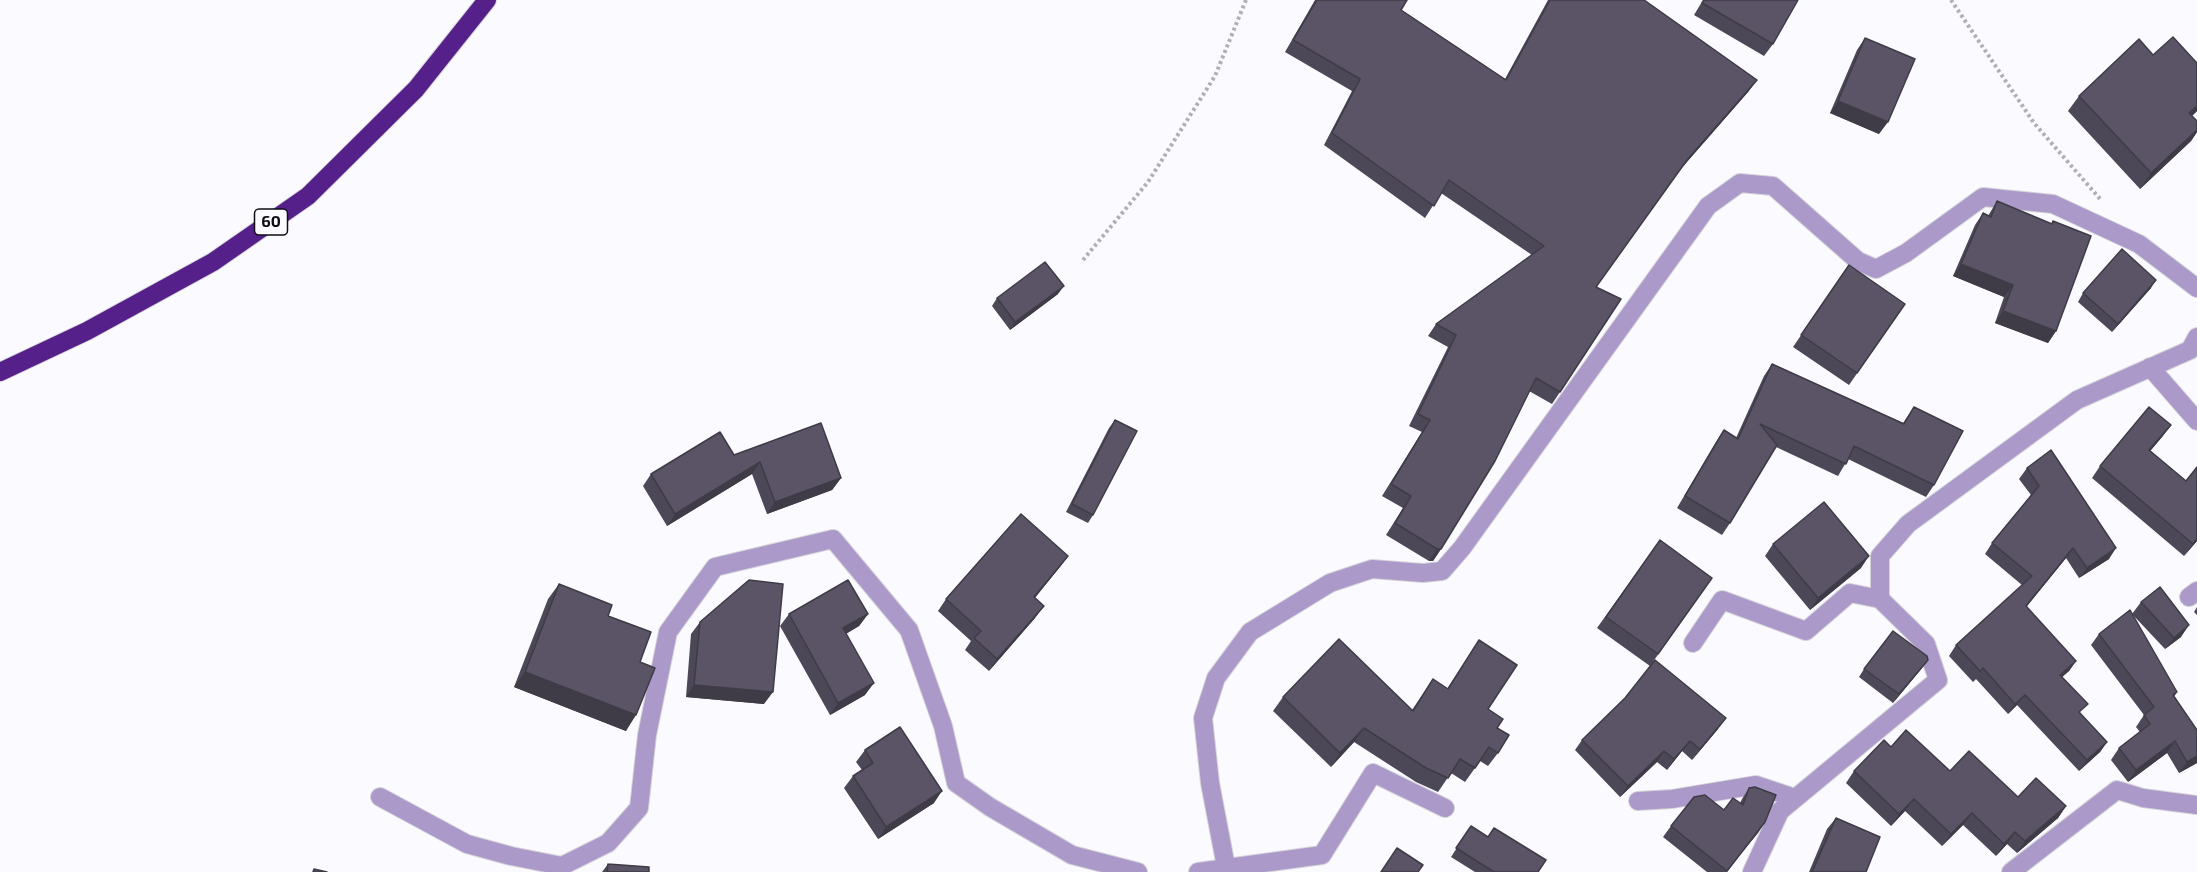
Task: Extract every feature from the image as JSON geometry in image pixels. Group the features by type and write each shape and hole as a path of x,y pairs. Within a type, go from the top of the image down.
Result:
{"highway":[{"name":"60","path":"0,372 87,330 213,262 308,196 416,89 487,0"}],"street":[{"path":"1226,870 1210,783 1203,718 1216,678 1251,632 1330,583 1372,569 1423,573 1442,571 1462,548 1708,206 1740,183 1773,186 1858,261 1876,269 1906,253 1983,198 2053,204 2139,244 2197,288"},
{"path":"1880,599 1880,556 1908,524 2077,400 2190,350 2197,337"},
{"path":"2150,367 2197,421"},
{"path":"380,797 467,844 521,858 562,866 608,843 639,808 647,735 668,632 716,567 833,539 909,630 943,726 956,783 990,807 1072,855 1138,872"},
{"path":"1693,643 1722,600 1806,631 1850,593 1880,599 1926,645 1938,680 1780,811 1752,872"},
{"path":"1198,872 1226,870 1322,855 1373,773 1444,808"},
{"path":"1638,801 1672,799 1756,785 1795,798"},
{"path":"2011,872 2117,790 2143,798 2197,805"}],"path":[{"path":"1083,260 1148,182 1215,76 1246,0"},
{"path":"1951,0 2034,123 2109,209"}],"building":[{"path":"1317,0 1407,0 1401,10 1506,80 1550,0 1644,0 1757,80 1687,160 1596,287 1621,299 1560,392 1536,378 1495,461 1441,549 1437,549 1395,523 1411,496 1391,484 1430,420 1418,414 1456,335 1436,324 1544,246 1449,180 1434,206 1332,133 1360,79 1293,40"},
{"path":"1704,0 1798,0 1773,44 1702,3"},
{"path":"2173,37 2197,63 2197,106 2189,113 2197,121 2197,130 2151,173 2079,96 2139,39 2153,55"},
{"path":"1865,38 1915,59 1888,122 1838,101"},
{"path":"1997,201 2052,224 2053,221 2091,236 2056,331 2003,311 2013,285 1961,264 1983,213 1991,217"},
{"path":"2122,249 2156,280 2118,324 2083,293"},
{"path":"1045,262 1064,286 1015,322 997,298"},
{"path":"1849,265 1905,304 1857,373 1801,335"},
{"path":"1772,364 1904,424 1914,407 1963,431 1934,485 1854,446 1846,464 1760,424 1777,445 1730,523 1685,496 1724,430 1738,439"},
{"path":"2149,407 2171,425 2149,450 2186,481 2197,467 2197,539 2193,544 2100,466"},
{"path":"1115,420 1137,431 1093,515 1072,504"},
{"path":"821,423 841,478 775,502 760,462 675,514 651,474 720,432 734,455"},
{"path":"2051,450 2116,548 2087,568 2073,548 2026,606 2076,661 2060,675 2088,704 2079,712 2107,742 2087,760 2025,695 2015,704 1983,668 1980,671 1956,645 2032,576 1992,543 2039,486 2027,468"},
{"path":"1824,502 1869,556 1818,598 1773,544"},
{"path":"1021,514 1068,556 1034,597 1044,606 997,659 974,638 981,631 946,599"},
{"path":"1660,540 1712,578 1658,654 1606,617"},
{"path":"749,580 783,584 773,692 694,685 700,622"},
{"path":"848,580 868,614 843,628 874,683 838,703 789,614"},
{"path":"559,584 612,605 608,616 651,632 640,662 655,668 636,715 525,672"},
{"path":"2160,587 2189,625 2174,638 2141,602"},
{"path":"2130,610 2177,692 2173,695 2197,730 2197,756 2187,762 2175,741 2136,770 2119,748 2150,724 2144,715 2154,707 2099,634"},
{"path":"1893,631 1927,656 1928,660 1899,694 1864,669"},
{"path":"1339,639 1413,711 1433,679 1448,689 1479,640 1517,665 1488,709 1503,719 1497,728 1509,735 1498,753 1489,747 1475,768 1460,759 1448,778 1426,768 1364,728 1340,753 1283,697"},
{"path":"1655,660 1726,718 1700,749 1690,741 1674,759 1664,751 1628,786 1582,740 1625,698"},
{"path":"900,727 942,791 886,827 853,776 873,763 865,750"},
{"path":"1906,730 1950,771 1969,751 2018,797 2036,778 2066,806 2025,841 2015,832 2004,844 1972,813 1951,834 1914,799 1899,814 1854,771 1884,740 1891,747"},
{"path":"1755,787 1776,795 1765,822 1727,871 1671,826 1694,797 1705,795 1724,810 1733,798 1743,805 1749,788"},
{"path":"1836,818 1880,837 1866,872 1812,872"},
{"path":"1471,826 1488,837 1494,828 1546,860 1538,872 1494,872 1456,848"},
{"path":"1397,848 1423,865 1418,872 1381,872"},
{"path":"608,864 649,867 649,872 607,872"}]}
